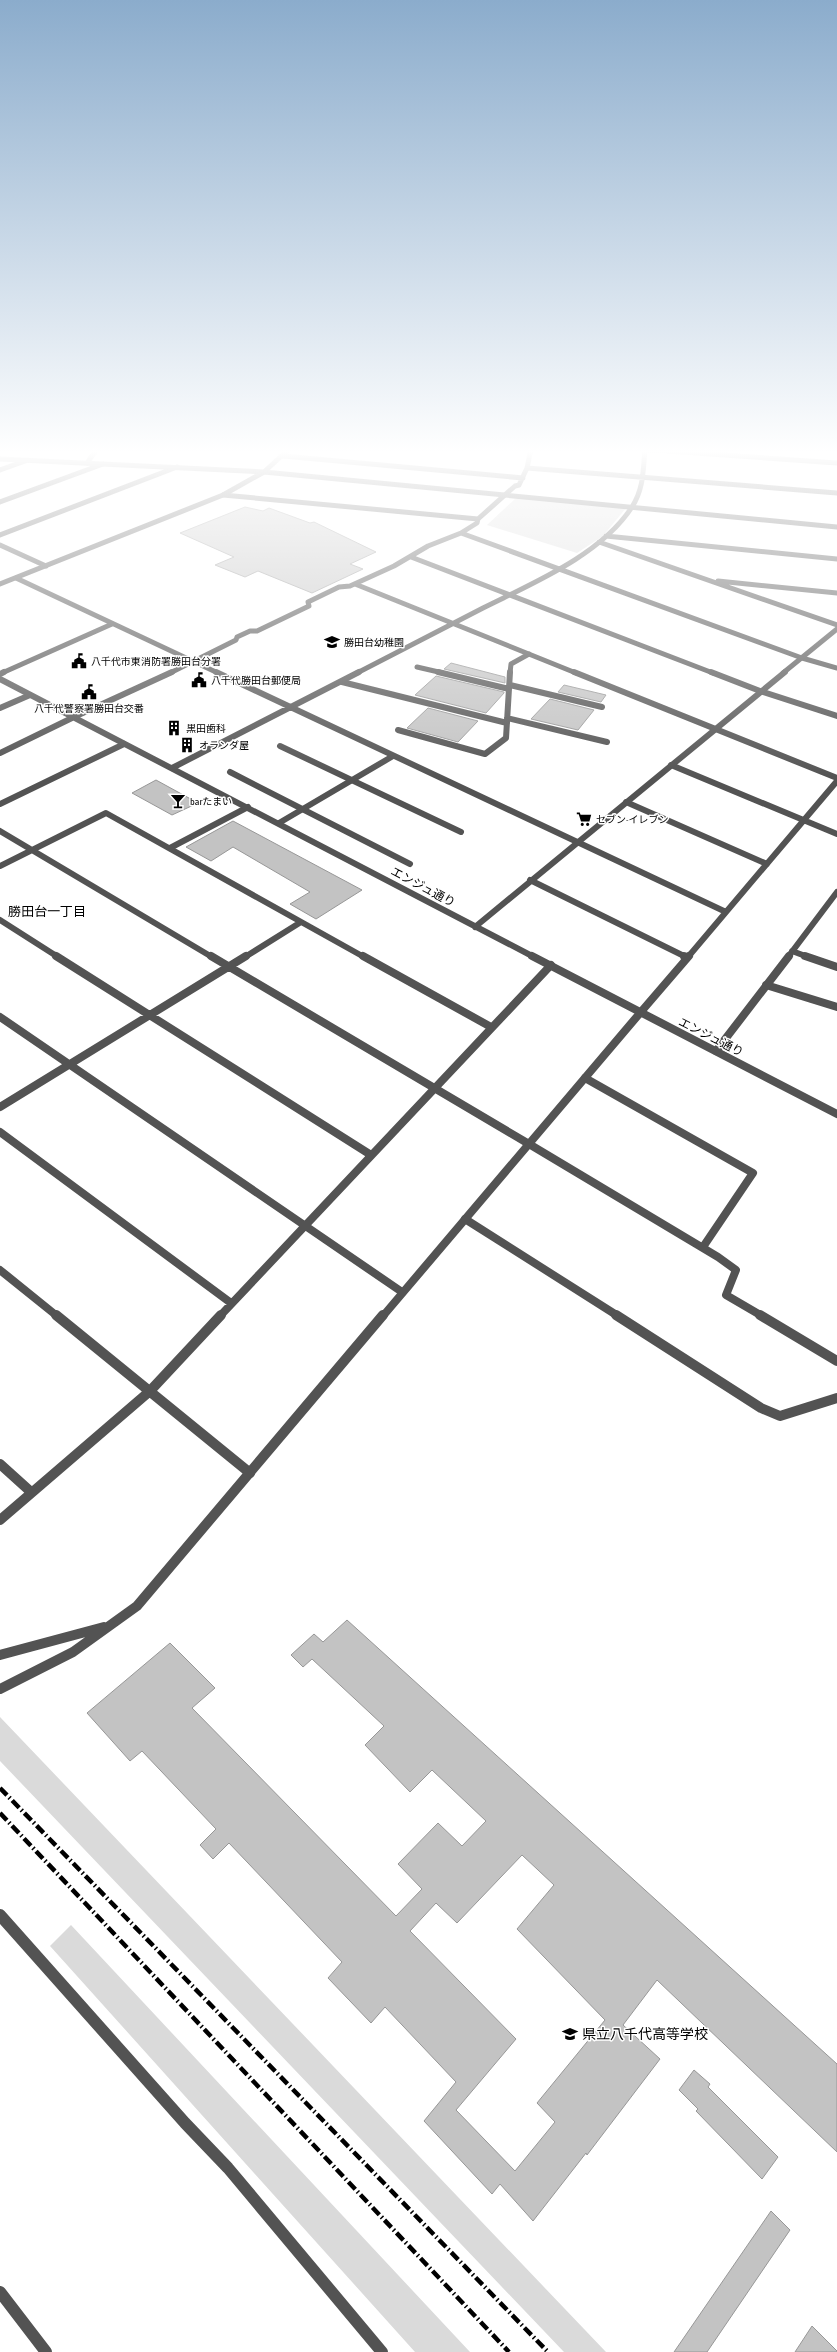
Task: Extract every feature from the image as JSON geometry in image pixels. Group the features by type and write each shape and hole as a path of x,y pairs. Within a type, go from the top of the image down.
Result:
{"street":[{"path":"30,559 46,566"},
{"path":"0,584 64,559"},
{"path":"0,753 236,640 237,637 257,631 309,606 308,602 339,587 355,584 407,559"},
{"path":"416,559 760,692 837,716"},
{"path":"529,559 802,658 837,668"},
{"path":"172,768 455,624 558,570 574,559"},
{"path":"645,559 837,625"},
{"path":"16,578 726,912"},
{"path":"704,580 837,593"},
{"path":"355,584 837,778"},
{"path":"0,674 112,624"},
{"path":"475,927 530,880 837,629"},
{"path":"398,730 485,754 506,738 511,664 529,654"},
{"path":"417,667 602,707"},
{"name":"エンジュ通り","path":"0,679 279,823 640,1013 837,1114"},
{"path":"342,682 507,721 607,742"},
{"path":"0,708 30,695"},
{"path":"0,804 124,744"},
{"path":"280,746 461,832"},
{"path":"279,823 393,756"},
{"path":"671,765 837,834"},
{"path":"230,772 410,864"},
{"path":"0,1689 73,1652 137,1606 837,781"},
{"path":"626,802 767,864"},
{"path":"170,848 248,807"},
{"path":"0,866 106,813 490,1027"},
{"path":"0,831 703,1247 736,1270 726,1295 837,1361"},
{"path":"530,880 687,957"},
{"path":"716,1051 837,892"},
{"path":"0,920 371,1155"},
{"path":"0,1107 301,922"},
{"path":"792,951 837,967"},
{"path":"0,1520 150,1391 490,1027 551,965"},
{"path":"766,985 837,1007"},
{"path":"0,1017 402,1292"},
{"path":"585,1078 753,1173 703,1247"},
{"path":"0,1132 231,1304"},
{"path":"465,1219 761,1408 780,1416 837,1398"},
{"path":"0,1270 250,1473"},
{"path":"0,1464 32,1492"},
{"path":"0,1655 109,1626"},
{"path":"0,1915 185,2123 228,2168 381,2352"},
{"path":"0,2292 46,2352"}],"shaded area":[{"path":"0,1717 606,2352 564,2352 0,1761"},
{"path":"71,1925 470,2352 415,2352 50,1946"}],"building":[{"path":"230,559 361,559 350,564 363,569 312,593 258,571 245,577 215,565"},
{"path":"451,663 505,677 505,683 444,669"},
{"path":"436,676 504,693 486,713 415,695"},
{"path":"564,685 606,695 601,702 558,692"},
{"path":"550,699 594,710 578,730 531,719"},
{"path":"428,708 478,721 458,742 407,728"},
{"path":"156,780 198,803 172,815 132,793"},
{"path":"233,821 362,890 316,919 290,904 310,892 233,847 211,861 186,847"},
{"path":"347,1620 837,2064 837,2152 657,1980 623,2025 660,2059 587,2155 586,2153 533,2221 500,2184 492,2194 424,2121 456,2082 385,2007 371,2023 328,1978 342,1962 229,1843 213,1859 200,1845 216,1829 142,1751 130,1761 87,1713 170,1643 215,1688 192,1708 396,1916 422,1889 398,1864 438,1823 462,1846 486,1821 432,1770 410,1792 365,1745 384,1726 312,1659 303,1667 291,1655 314,1634 323,1642","holes":["522,1855 554,1885 517,1929 605,2020 537,2103 555,2122 515,2171 456,2110 516,2039 410,1931 436,1903 457,1923"]},
{"path":"694,2070 710,2084 708,2087 778,2157 762,2179 696,2111 698,2109 679,2090"},
{"path":"771,2211 790,2230 707,2352 674,2352"},
{"path":"812,2326 837,2351 837,2352 795,2352"}],"railway":[{"path":"0,1788 548,2352"},
{"path":"0,1813 509,2352"}],"place":[{"name":"勝田台幼稚園","path":"332,642"},
{"name":"八千代市東消防署勝田台分署","path":"79,661"},
{"name":"八千代勝田台郵便局","path":"199,680"},
{"name":"八千代警察署勝田台交番","path":"89,692"},
{"name":"黒田歯科","path":"174,728"},
{"name":"オランダ屋","path":"187,745"},
{"name":"barたまい","path":"178,801"},
{"name":"セブン-イレブン","path":"584,819"},
{"name":"県立八千代高等学校","path":"570,2034"}],"district":[{"name":"勝田台一丁目","path":"47,911"}]}
